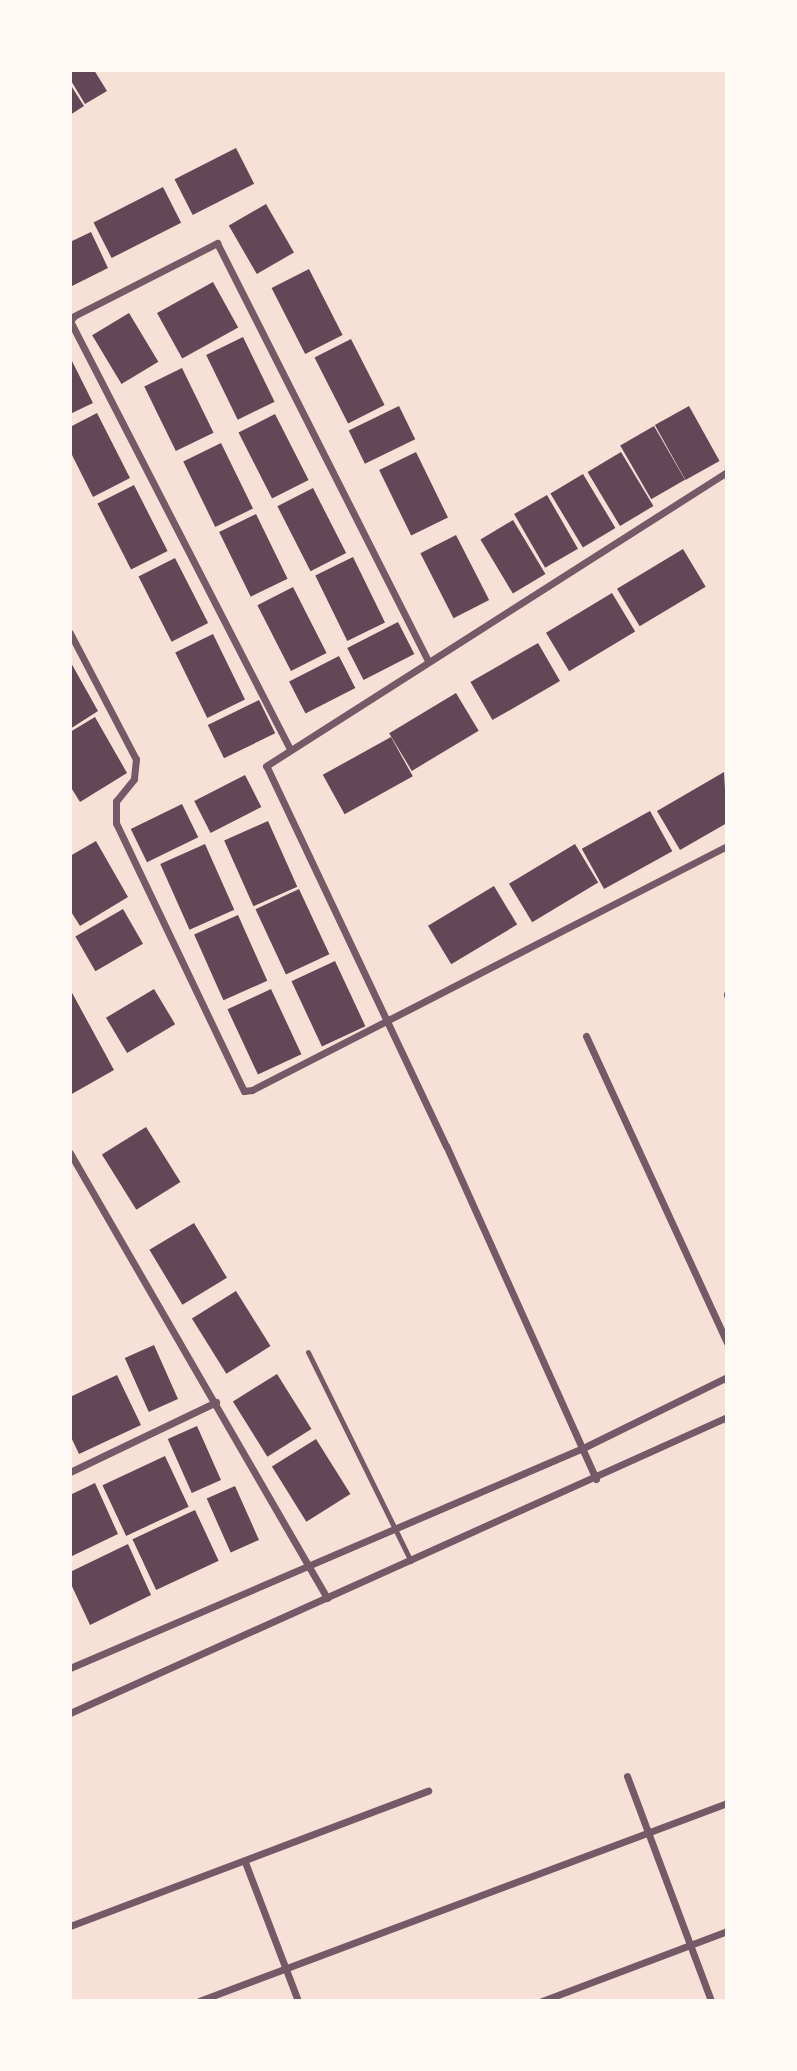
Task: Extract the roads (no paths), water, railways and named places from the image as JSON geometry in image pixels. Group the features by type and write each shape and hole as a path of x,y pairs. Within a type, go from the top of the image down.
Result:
{"street":[{"path":"290,749 70,321 74,316 217,243 428,661"},
{"path":"596,1479 386,1018 266,769 268,762 727,472"},
{"path":"70,633 136,759 134,779 116,801 116,823 238,1084 252,1090 386,1018 727,846"},
{"path":"586,1036 727,1342"},
{"path":"70,1153 310,1562 327,1598"},
{"path":"70,1668 310,1562 583,1448 727,1377"},
{"path":"70,1472 216,1402"},
{"path":"70,1713 596,1479 727,1417"},
{"path":"627,1776 711,2001"},
{"path":"70,1926 428,1791"},
{"path":"199,2001 727,1804"},
{"path":"245,1862 298,2001"},
{"path":"542,2001 727,1931"}],"lane":[{"path":"308,1352 411,1561"}]}
